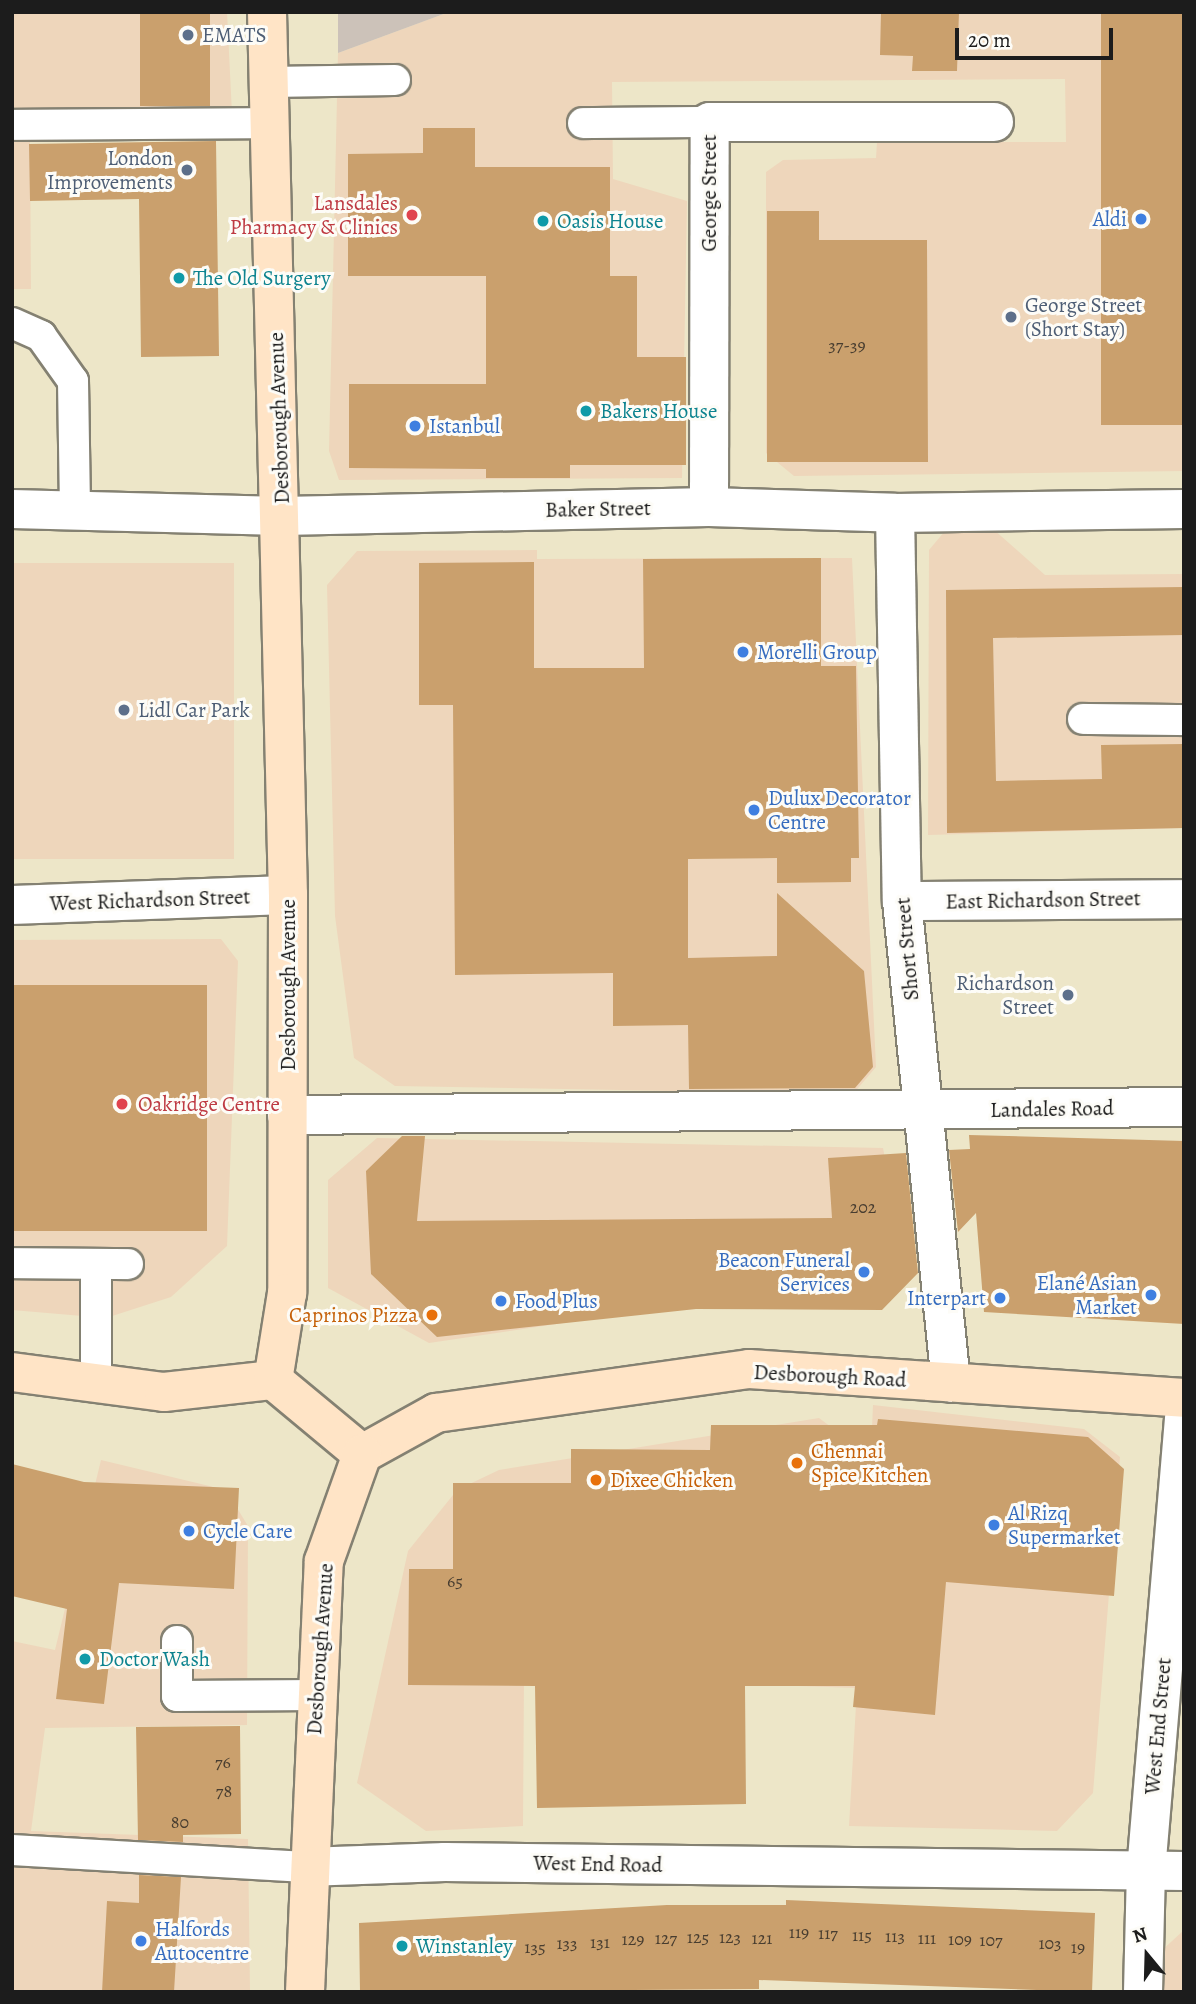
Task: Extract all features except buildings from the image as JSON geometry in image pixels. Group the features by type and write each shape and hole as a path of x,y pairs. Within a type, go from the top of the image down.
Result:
{"street":[{"name":"Desborough Avenue","path":"267,12 282,516 288,895 287,1293 273,1380"},
{"name":"George Street","path":"709,507 709,122 994,121"},
{"name":"Baker Street","path":"12,509 282,516 709,507 895,513 1184,509"},
{"name":"Short Street","path":"895,513 902,901 921,1110 951,1383"},
{"name":"West Richardson Street","path":"12,905 288,895"},
{"name":"East Richardson Street","path":"902,901 1184,899"},
{"name":"Landales Road","path":"287,1115 1184,1107"},
{"name":"Desborough Road","path":"362,1454 436,1413 749,1369 1184,1398"},
{"path":"12,1372 164,1392 273,1380 362,1454"},
{"name":"West End Street","path":"1143,1992 1146,1871 1184,1419"},
{"name":"Desborough Avenue","path":"304,1992 306,1867 324,1561 362,1454"},
{"name":"West End Road","path":"306,1867 445,1862 1184,1871"}],"lane":[{"path":"270,82 395,80"},
{"path":"583,122 709,122"},
{"path":"12,125 271,123"},
{"path":"12,323 41,336 73,381 75,510"},
{"path":"1083,719 1184,720"},
{"path":"12,1263 128,1264"},
{"path":"96,1264 96,1383"},
{"path":"177,1641 177,1696 317,1695"},
{"name":"West End Road","path":"12,1850 306,1867"}],"shaded area":[{"path":"12,12 227,12 233,134 30,138 31,289 12,289"},
{"path":"338,12 449,12 338,53"},
{"path":"449,12 1184,12 1184,471 794,476 766,453 766,172 783,160 876,158 877,142 1066,142 1065,79 612,82 613,179 687,201 682,478 339,480 329,451 338,53"},
{"path":"993,529 1045,575 1184,574 1184,828 928,835 929,550 945,531"},
{"path":"537,550 537,559 852,558 876,1067 853,1094 395,1086 354,1058 335,916 327,585 357,551"},
{"name":"Lidl Car Park","path":"12,563 234,563 234,859 12,859"},
{"name":"Oakridge Centre","path":"221,939 238,961 227,1246 171,1297 106,1318 12,1310 12,940"},
{"path":"377,1138 883,1148 908,1274 877,1309 657,1309 429,1343 328,1288 328,1180"},
{"path":"873,1405 1084,1429 1120,1457 1093,1793 1057,1831 849,1826 857,1688 524,1677 523,1826 426,1831 357,1783 408,1551 457,1490 499,1470 819,1418 831,1427 872,1428"},
{"path":"101,1460 226,1490 248,1526 247,1725 45,1728 31,1831 248,1839 250,1992 12,1992 12,1641 55,1650"},
{"path":"1184,1930 1184,1992 1159,1992 1159,1953"}],"place":[{"name":"EMATS","path":"188,35"},
{"name":"London Improvements","path":"187,170"},
{"name":"Lansdales Pharmacy & Clinics","path":"412,215"},
{"name":"Aldi","path":"1141,219"},
{"name":"Oasis House","path":"543,221"},
{"name":"The Old Surgery","path":"179,278"},
{"name":"George Street (Short Stay)","path":"1011,317"},
{"name":"Bakers House","path":"586,411"},
{"name":"Istanbul","path":"415,426"},
{"name":"Morelli Group","path":"743,652"},
{"name":"Lidl Car Park","path":"124,710"},
{"name":"Dulux Decorator Centre","path":"754,810"},
{"name":"Richardson Street","path":"1068,995"},
{"name":"Oakridge Centre","path":"122,1104"},
{"name":"Beacon Funeral Services","path":"864,1272"},
{"name":"Elané Asian Market","path":"1151,1295"},
{"name":"Interpart","path":"1000,1298"},
{"name":"Food Plus","path":"501,1301"},
{"name":"Caprinos Pizza","path":"432,1315"},
{"name":"Chennai Spice Kitchen","path":"797,1463"},
{"name":"Dixee Chicken","path":"596,1480"},
{"name":"Al Rizq Supermarket","path":"994,1525"},
{"name":"Cycle Care","path":"189,1531"},
{"name":"Doctor Wash","path":"85,1659"},
{"name":"Halfords Autocentre","path":"141,1941"},
{"name":"Winstanley","path":"402,1946"}]}
